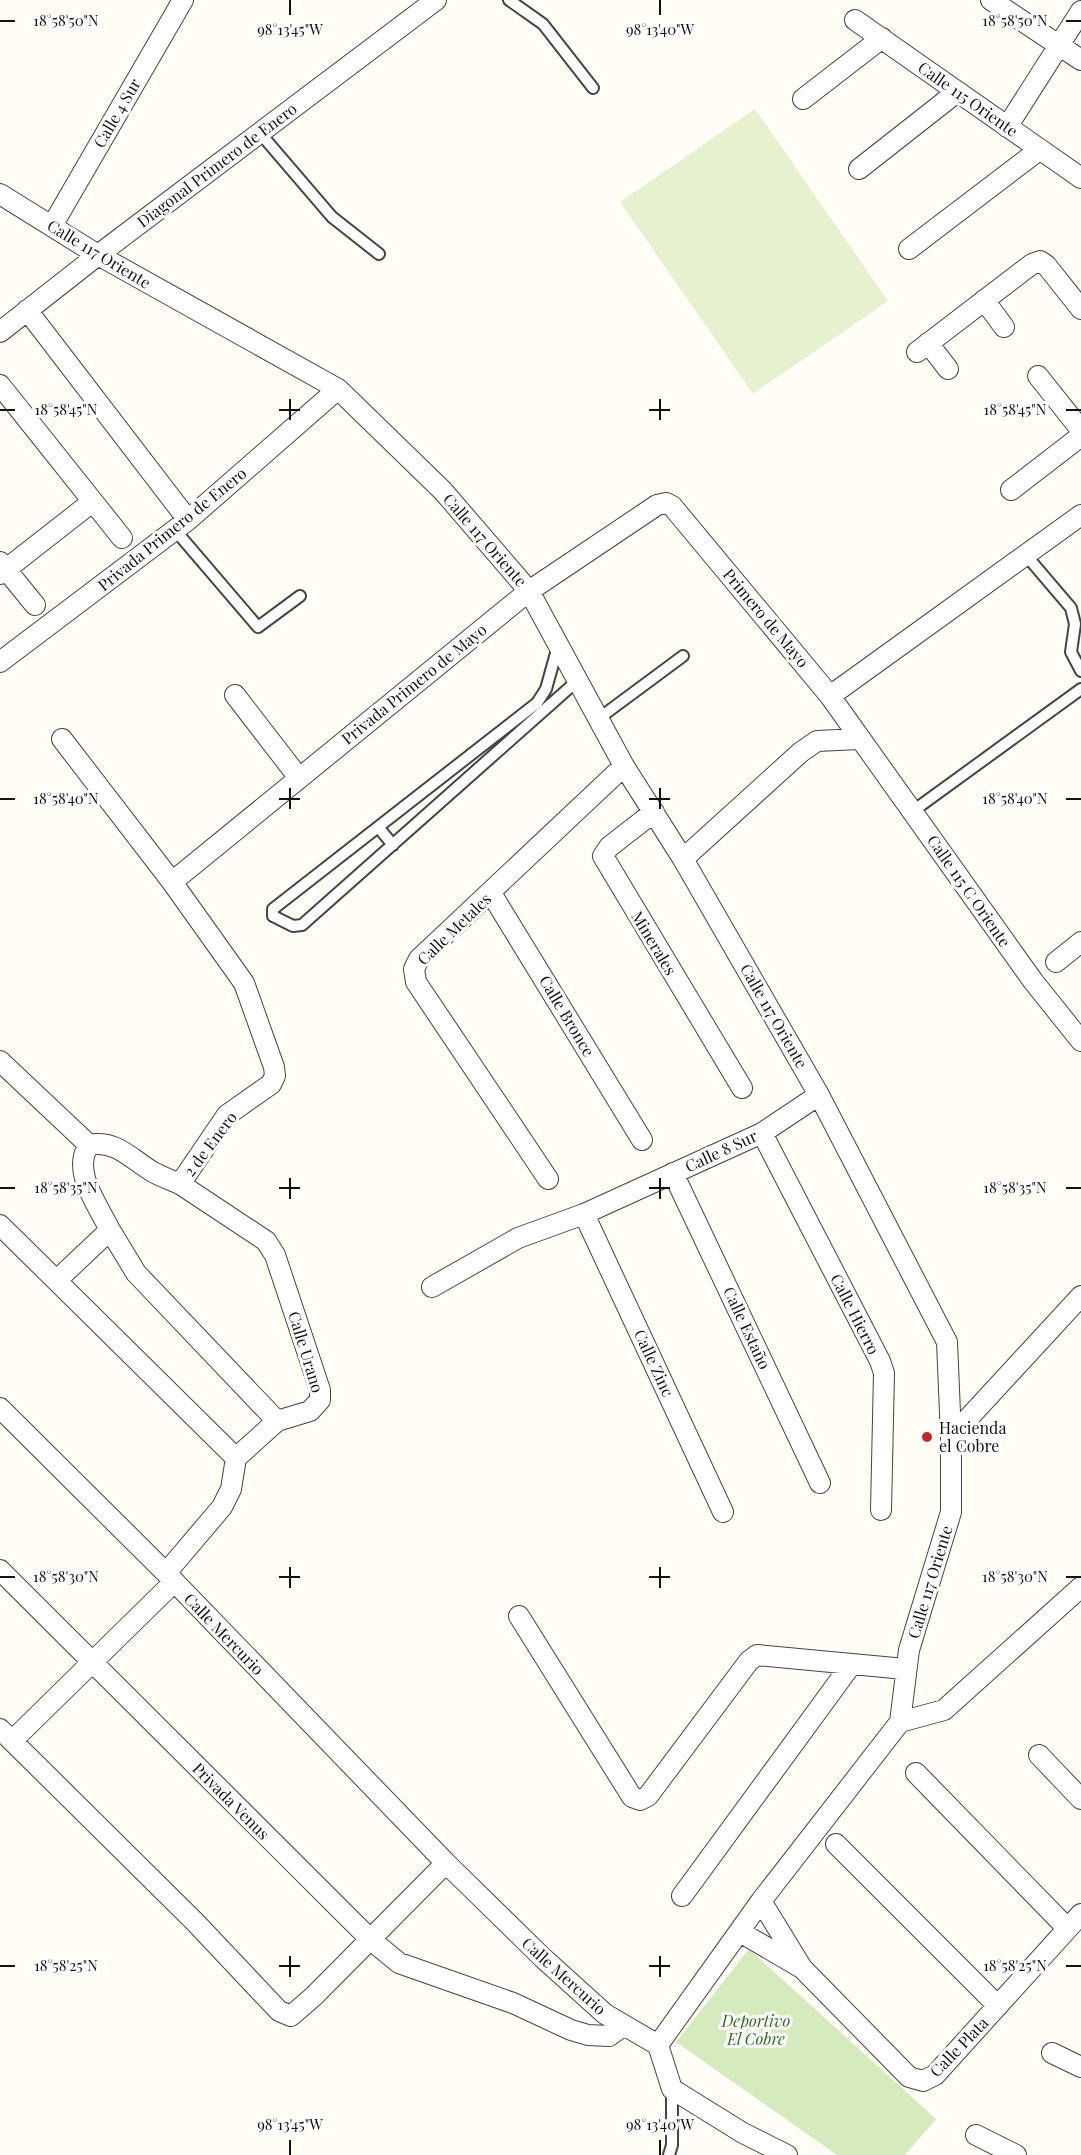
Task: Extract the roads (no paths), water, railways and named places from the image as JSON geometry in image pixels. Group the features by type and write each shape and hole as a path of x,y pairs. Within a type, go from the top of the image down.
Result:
{"street":[{"name":"Calle 4 Sur","path":"52,226 183,0"},
{"name":"Diagonal Primero de Enero","path":"2,327 436,0"},
{"path":"991,0 1081,60"},
{"path":"1007,127 1081,11"},
{"name":"Calle 115 Oriente","path":"855,20 1081,178"},
{"path":"803,99 882,38"},
{"path":"860,170 957,92"},
{"path":"909,249 1039,150"},
{"name":"Calle 117 Oriente","path":"0,194 98,255 338,389 443,491 529,591 624,766 683,860 819,1095 943,1331 949,1355 951,1512 905,1669 905,1696 900,1722 761,1901 658,2045"},
{"path":"948,369 922,348 1032,264 1040,261 1046,265 1081,309"},
{"path":"984,300 1004,327"},
{"path":"27,310 182,525"},
{"path":"1038,376 1081,430"},
{"path":"0,385 122,538"},
{"name":"Privada Primero de Enero","path":"0,662 182,525 338,389"},
{"path":"1011,490 1081,436"},
{"path":"35,605 2,568 92,502"},
{"name":"Privada Primero de Mayo","path":"172,882 529,591 657,504 666,503"},
{"name":"Primero de Mayo","path":"666,503 672,507 830,696 859,739"},
{"path":"830,696 1081,515"},
{"path":"235,695 299,778"},
{"path":"62,739 172,882"},
{"path":"683,860 801,752 817,741 859,739"},
{"name":"Calle 115 C Oriente","path":"859,739 913,811 1033,981 1081,1041"},
{"name":"Calle Metales","path":"548,1179 416,982 414,969 419,959 624,766"},
{"name":"Minerales","path":"654,812 609,847 603,855 742,1088"},
{"name":"2 de Enero","path":"89,1145 100,1142 115,1147 153,1172 180,1184 227,1116 271,1084 275,1076 274,1067 244,983 172,882"},
{"name":"Calle Bronce","path":"491,893 642,1140"},
{"path":"1056,962 1081,942"},
{"path":"0,1061 89,1145 83,1154 82,1167 110,1230 136,1274 277,1421"},
{"name":"Calle 8 Sur","path":"432,1287 518,1238 584,1214 762,1132 819,1095"},
{"name":"Calle Hierro","path":"762,1132 880,1361 885,1386 881,1510"},
{"name":"Calle Estaño","path":"673,1173 820,1483"},
{"name":"Calle Urano","path":"180,1184 266,1241 275,1255 320,1390 320,1400 310,1411 277,1421 236,1458"},
{"name":"Calle Zinc","path":"584,1214 723,1512"},
{"path":"0,1225 236,1458 231,1489 222,1507 170,1578 92,1662 6,1735 195,1922 279,2011 291,2016 355,1956 446,1863"},
{"path":"57,1280 110,1230"},
{"path":"951,1437 1081,1296"},
{"name":"Calle Mercurio","path":"0,1408 170,1578 446,1863 586,1999 623,2026 658,2045"},
{"name":"Privada Venus","path":"0,1570 371,1940 399,1963 513,2003 571,2030 588,2035 609,2036 623,2026"},
{"path":"900,1722 944,1710 1081,1587"},
{"path":"519,1616 632,1797 640,1800 648,1796 749,1661 757,1655 905,1669"},
{"path":"682,1896 851,1665"},
{"path":"1039,1755 1081,1799"},
{"path":"916,1773 1066,1928"},
{"path":"836,1844 998,2006"},
{"name":"Calle Plata","path":"761,1901 802,1968 909,2077 915,2080 929,2080 935,2075 1081,1914"},
{"name":"Calle Plata","path":"740,1932 802,1968"},
{"path":"658,2045 672,2090 743,2133 787,2155"},
{"path":"1052,2053 1081,2067"},
{"path":"976,2135 1016,2155"}],"lane":[{"path":"509,0 543,24 593,88"},
{"path":"260,133 320,206 379,254"},
{"path":"182,525 258,627 300,596"},
{"path":"1025,554 1071,608 1074,624 1070,644 1081,670"},
{"path":"558,646 542,697 273,909 273,916 293,926 302,925 577,681"},
{"path":"598,719 683,656"},
{"path":"913,811 1081,689"},
{"path":"467,757 477,770"},
{"path":"378,827 393,845"},
{"path":"669,2155 672,2145 672,2090"}],"place":[{"name":"Hacienda el Cobre","path":"927,1437"}],"park label":[{"name":"Deportivo El Cobre","path":"756,2030"}]}
